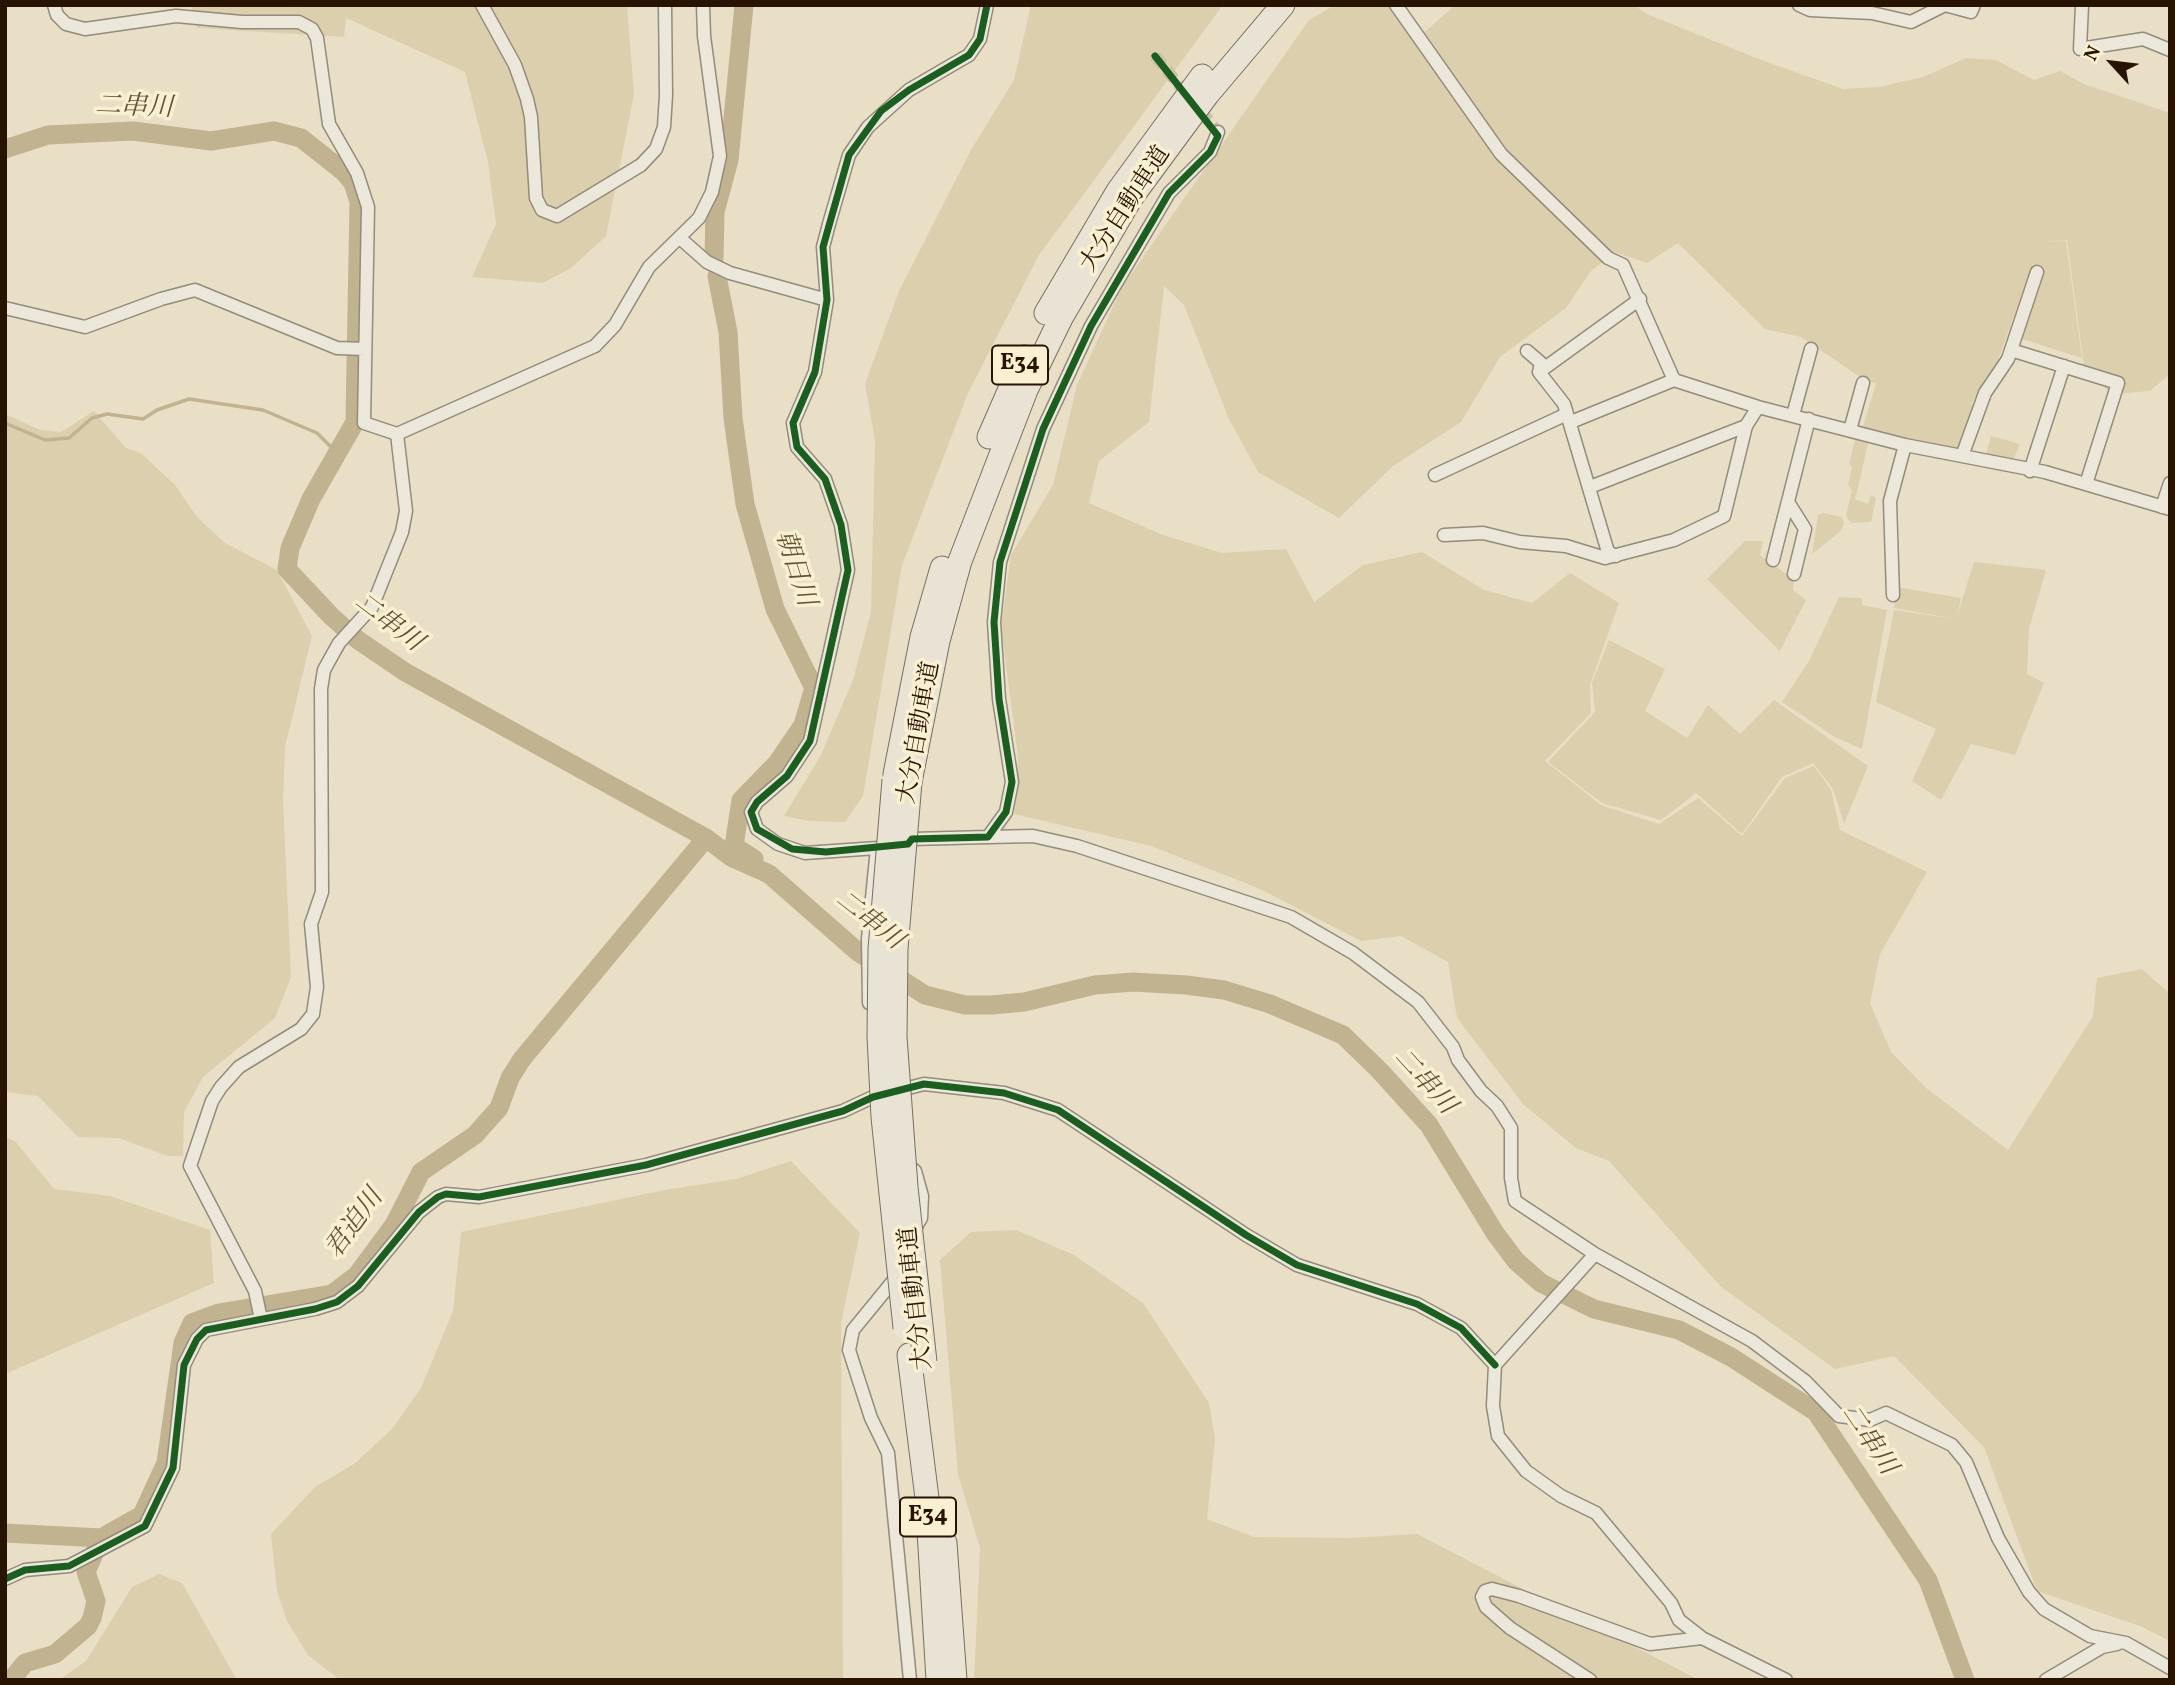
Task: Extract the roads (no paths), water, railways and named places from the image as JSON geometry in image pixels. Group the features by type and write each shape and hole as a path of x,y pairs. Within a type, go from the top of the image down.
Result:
{"highway":[{"name":"大分自動車道","path":"955,1680 949,1573 890,1191 879,1037 880,949 922,637 945,556 1010,386 1066,276 1118,191 1195,85 1263,5"},
{"name":"大分自動車道","path":"902,781 960,561 1026,390 1061,318 1131,198 1207,96 1283,5"},
{"name":"大分自動車道","path":"917,1359 938,1648 937,1680"}],"street":[{"path":"54,5 57,15 66,24 85,29 176,16 242,22 299,22 312,29 317,38 329,124 366,193 364,422 397,434 595,346 615,325 649,267 681,239 699,218 719,168 703,5"},
{"path":"482,5 505,45 527,99 531,117 536,198 542,210 557,216 641,165 658,145 664,127 666,95 665,5"},
{"path":"987,5 980,39 969,55 909,90 881,111 849,155 823,247 827,300 815,372 793,423 797,447 825,479 841,525 848,570 810,741 788,776 757,802 751,820 757,829 778,844 805,853 908,844 912,839 1033,836 1077,846 1291,917 1353,953 1418,1002 1453,1047 1458,1060 1481,1091 1497,1105 1511,1128 1511,1178 1515,1201 1595,1254 1752,1341 1805,1381 1839,1416 1870,1420 1886,1413 1951,1445 1966,1462 1998,1538 2029,1592 2060,1621 2090,1636 2117,1644"},
{"path":"1396,5 1501,154 1608,258 1623,265 1674,380"},
{"path":"1799,5 1810,10 1872,13 1911,22 1945,5 1971,12 1974,5"},
{"path":"2082,5 2080,49 2143,39 2170,50"},
{"path":"988,837 1006,812 1012,782 999,699 994,622 1000,562 1043,429 1091,326 1162,204 1183,177 1210,152 1218,132"},
{"path":"681,239 707,262 730,273 827,300"},
{"path":"1962,456 1985,393 2011,350 2036,272"},
{"path":"5,308 85,327 161,299 195,290 337,348 364,349"},
{"path":"1539,372 1640,299"},
{"path":"1793,415 1811,348"},
{"path":"2011,350 2118,383 2086,484"},
{"path":"1527,351 1541,363 1539,372"},
{"path":"2030,471 2064,366"},
{"path":"1539,372 1564,404 1608,552 1616,556"},
{"path":"1435,475 1569,418 1674,380 1758,407 1905,445 2086,484 2166,508 2170,483"},
{"path":"1850,430 1863,383"},
{"path":"1444,535 1483,533 1520,542 1566,546 1605,558 1674,540 1724,516 1746,426 1758,407"},
{"path":"1773,559 1809,419"},
{"path":"1590,486 1746,426"},
{"path":"261,1319 255,1291 190,1166 212,1101 221,1087 239,1068 301,1029 313,1014 317,988 311,924 321,892 321,689 324,670 339,643 372,607 387,575 406,511 397,434"},
{"path":"1893,595 1890,501 1905,445"},
{"path":"1788,502 1805,529 1794,574"},
{"path":"877,848 868,937 873,1097 879,1143 890,1156 915,1171 922,1196 921,1218 906,1243 900,1272 882,1297 861,1318 850,1339 849,1350 871,1418 888,1452 910,1680"},
{"path":"5,1579 25,1570 69,1566 145,1526 173,1468 184,1365 197,1339 206,1330 337,1302 375,1269 419,1212 446,1194 479,1197 646,1166 843,1111 873,1097 924,1084 1004,1093 1058,1110 1246,1235 1297,1265 1417,1304 1461,1328 1495,1365"},
{"path":"1595,1254 1495,1365 1493,1406 1498,1436 1526,1471 1561,1496 1596,1513 1671,1603 1679,1620 1702,1638 1786,1680"},
{"path":"1590,1680 1510,1628 1486,1607 1482,1597 1485,1591 1492,1589 1519,1596 1650,1644 1702,1638"},
{"path":"2046,1680 2102,1647 2126,1643 2170,1668"}],"waterway":[{"name":"朝日川","path":"714,258 715,212 729,160 744,5"},
{"name":"二串川","path":"5,149 48,135 133,131 211,141 274,131 301,138 344,172 353,183 359,202 355,422 311,499 290,548 287,569 331,616 358,640 405,672 706,838 731,857 769,874 858,952 925,995 965,1005 992,1005 1024,1002 1095,985 1133,982 1186,985 1224,990 1270,1004 1343,1035 1429,1125 1495,1233 1516,1261 1541,1283 1594,1309 1679,1330 1731,1357 1816,1412 1928,1580 1965,1680"},
{"name":"朝日川","path":"717,276 728,332 733,418 745,504 775,609 814,688 803,725 777,763 741,800 734,846 754,859"},
{"path":"5,423 45,440 69,438 92,418 107,414 143,419 157,410 189,399 263,410 317,433 337,453"},
{"name":"君迫川","path":"11,1680 25,1663 55,1654 88,1626 96,1601 86,1572 101,1538 142,1515 166,1463 183,1343 192,1323 219,1313 332,1294 357,1275 394,1225 421,1172 475,1135 499,1108 510,1078 522,1059 706,838"},
{"path":"5,1533 101,1538"}],"tunnel":[{"path":"1155,56 1218,132"}]}
